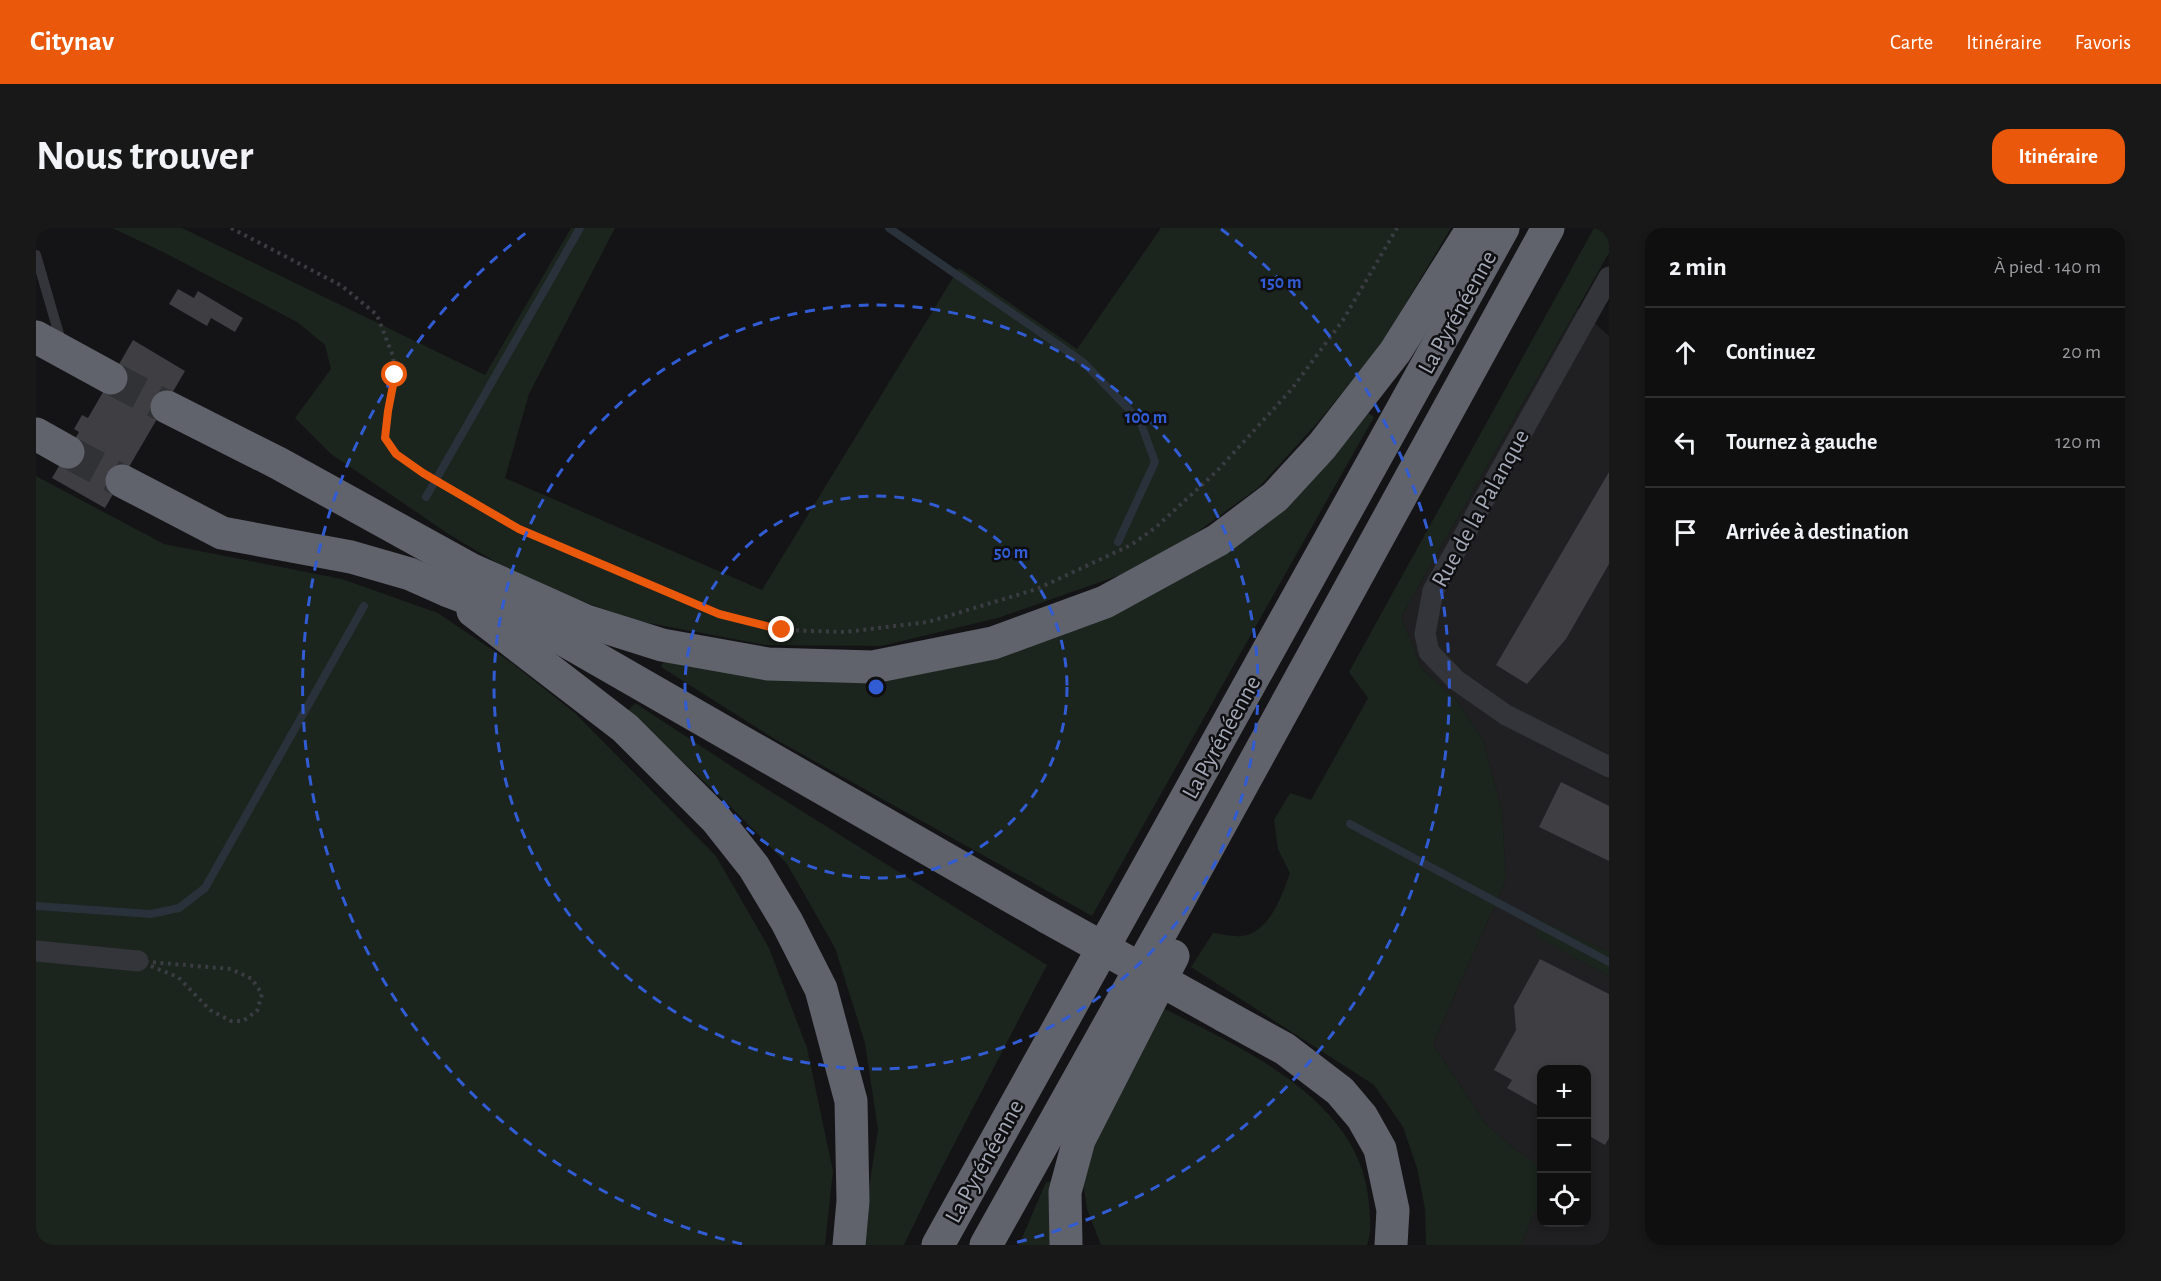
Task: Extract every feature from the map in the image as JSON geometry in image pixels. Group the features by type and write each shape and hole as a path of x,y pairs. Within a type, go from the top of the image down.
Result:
{"highway":[{"path":"167,407 278,464 470,569 586,621 662,645 768,664 873,667 993,643 1105,602 1218,540 1275,496 1322,446 1395,352 1473,228"},
{"name":"La Pyrénéenne","path":"938,1245 1503,228"},
{"name":"La Pyrénéenne","path":"986,1245 1180,898 1548,228"},
{"path":"36,337 111,378"},
{"path":"36,434 68,452"},
{"path":"122,481 222,532 351,557 410,574 537,625 1047,917 1285,1048 1340,1090 1362,1117 1380,1149 1393,1210 1391,1245"},
{"path":"470,569 537,625"},
{"path":"446,590 625,728 716,819 754,867 787,922 821,989 850,1101 853,1201 849,1245"},
{"path":"1066,1245 1065,1192 1078,1140 1176,950 1180,898"}],"street":[{"name":"Rue de la Palanque","path":"1609,277 1433,591 1425,634 1429,652 1455,680 1506,715 1609,766"},
{"path":"36,951 138,961"}],"lane":[{"path":"36,255 64,353"}],"path":[{"path":"231,228 342,286 377,315 393,356 395,375 385,438 396,454 423,473 519,529 719,614 782,630 845,632 928,622 1037,589 1131,545 1155,528 1217,471 1291,390 1343,320 1397,228"},
{"path":"138,961 231,969 252,979 262,994 257,1011 243,1021 231,1021 210,1010 178,976 138,961"}],"shaded area":[{"path":"112,228 182,228 485,375 571,228 615,228 529,394 505,478 762,590 959,268 1077,349 1161,228 1451,228 1380,346 1319,421 1259,487 1185,541 1123,574 998,618 881,646 765,645 638,621 531,583 450,535 331,454 295,418 331,369 325,345 297,322"},
{"path":"1594,228 1609,228 1609,253 1401,617 1422,669 1455,698 1483,740 1502,811 1506,880 1433,1044 1486,1124 1516,1150 1537,1164 1537,1211 1535,1211 1521,1245 1426,1245 1425,1209 1417,1168 1403,1127 1374,1085 1191,967 1213,933 1242,936 1252,933 1260,928 1274,911 1290,873 1278,849 1274,820 1290,793 1311,800 1368,698 1349,672"},
{"path":"1578,308 1609,336 1609,952 1536,919 1538,937 1609,976 1609,1245 1521,1245 1535,1211 1537,1211 1537,1227 1591,1227 1591,1065 1537,1065 1537,1164 1516,1150 1486,1124 1433,1044 1506,880 1502,811 1483,740 1455,698 1422,669 1401,617"},
{"path":"1368,413 1374,417 1092,916 773,738 661,667 665,658 787,678 1107,611"},
{"path":"36,476 164,544 342,579 438,613 512,663 575,713 716,856 769,948 807,1048 833,1171 825,1245 36,1245"},
{"path":"635,703 751,779 1047,965 904,1245 860,1245 878,1130 865,1043 835,948 787,864 728,804 628,711"},
{"path":"1536,918 1609,952 1609,976 1537,937"},
{"path":"1163,1008 1262,1061 1294,1083 1322,1108 1345,1136 1361,1168 1370,1215 1367,1245 1101,1245 1087,1209 1083,1182 1100,1122"},
{"path":"1054,1181 1054,1245 1019,1245 1046,1182"}],"building":[{"path":"178,289 194,298 198,291 243,318 235,332 211,318 207,326 169,304"},
{"path":"133,340 185,371 105,508 52,478 79,432 74,429 82,415 88,418"},
{"path":"1609,472 1609,564 1566,639 1527,684 1496,665"},
{"path":"1561,782 1609,806 1609,861 1539,827"},
{"path":"1540,959 1609,994 1609,1138 1605,1145 1591,1137 1591,1065 1537,1065 1537,1105 1507,1088 1512,1080 1494,1070 1516,1030 1514,1006"}],"waterway":[{"path":"426,497 580,228"},
{"path":"889,228 1083,362 1140,421 1155,462 1118,542"},
{"path":"36,906 151,914 179,908 205,888 364,606"},
{"path":"1350,824 1609,962"}],"tunnel":[{"path":"111,378 167,407"},
{"path":"68,452 122,481"}],"route":[{"path":"395,375 385,438 396,454 423,473 519,529 719,614 782,630"}]}
